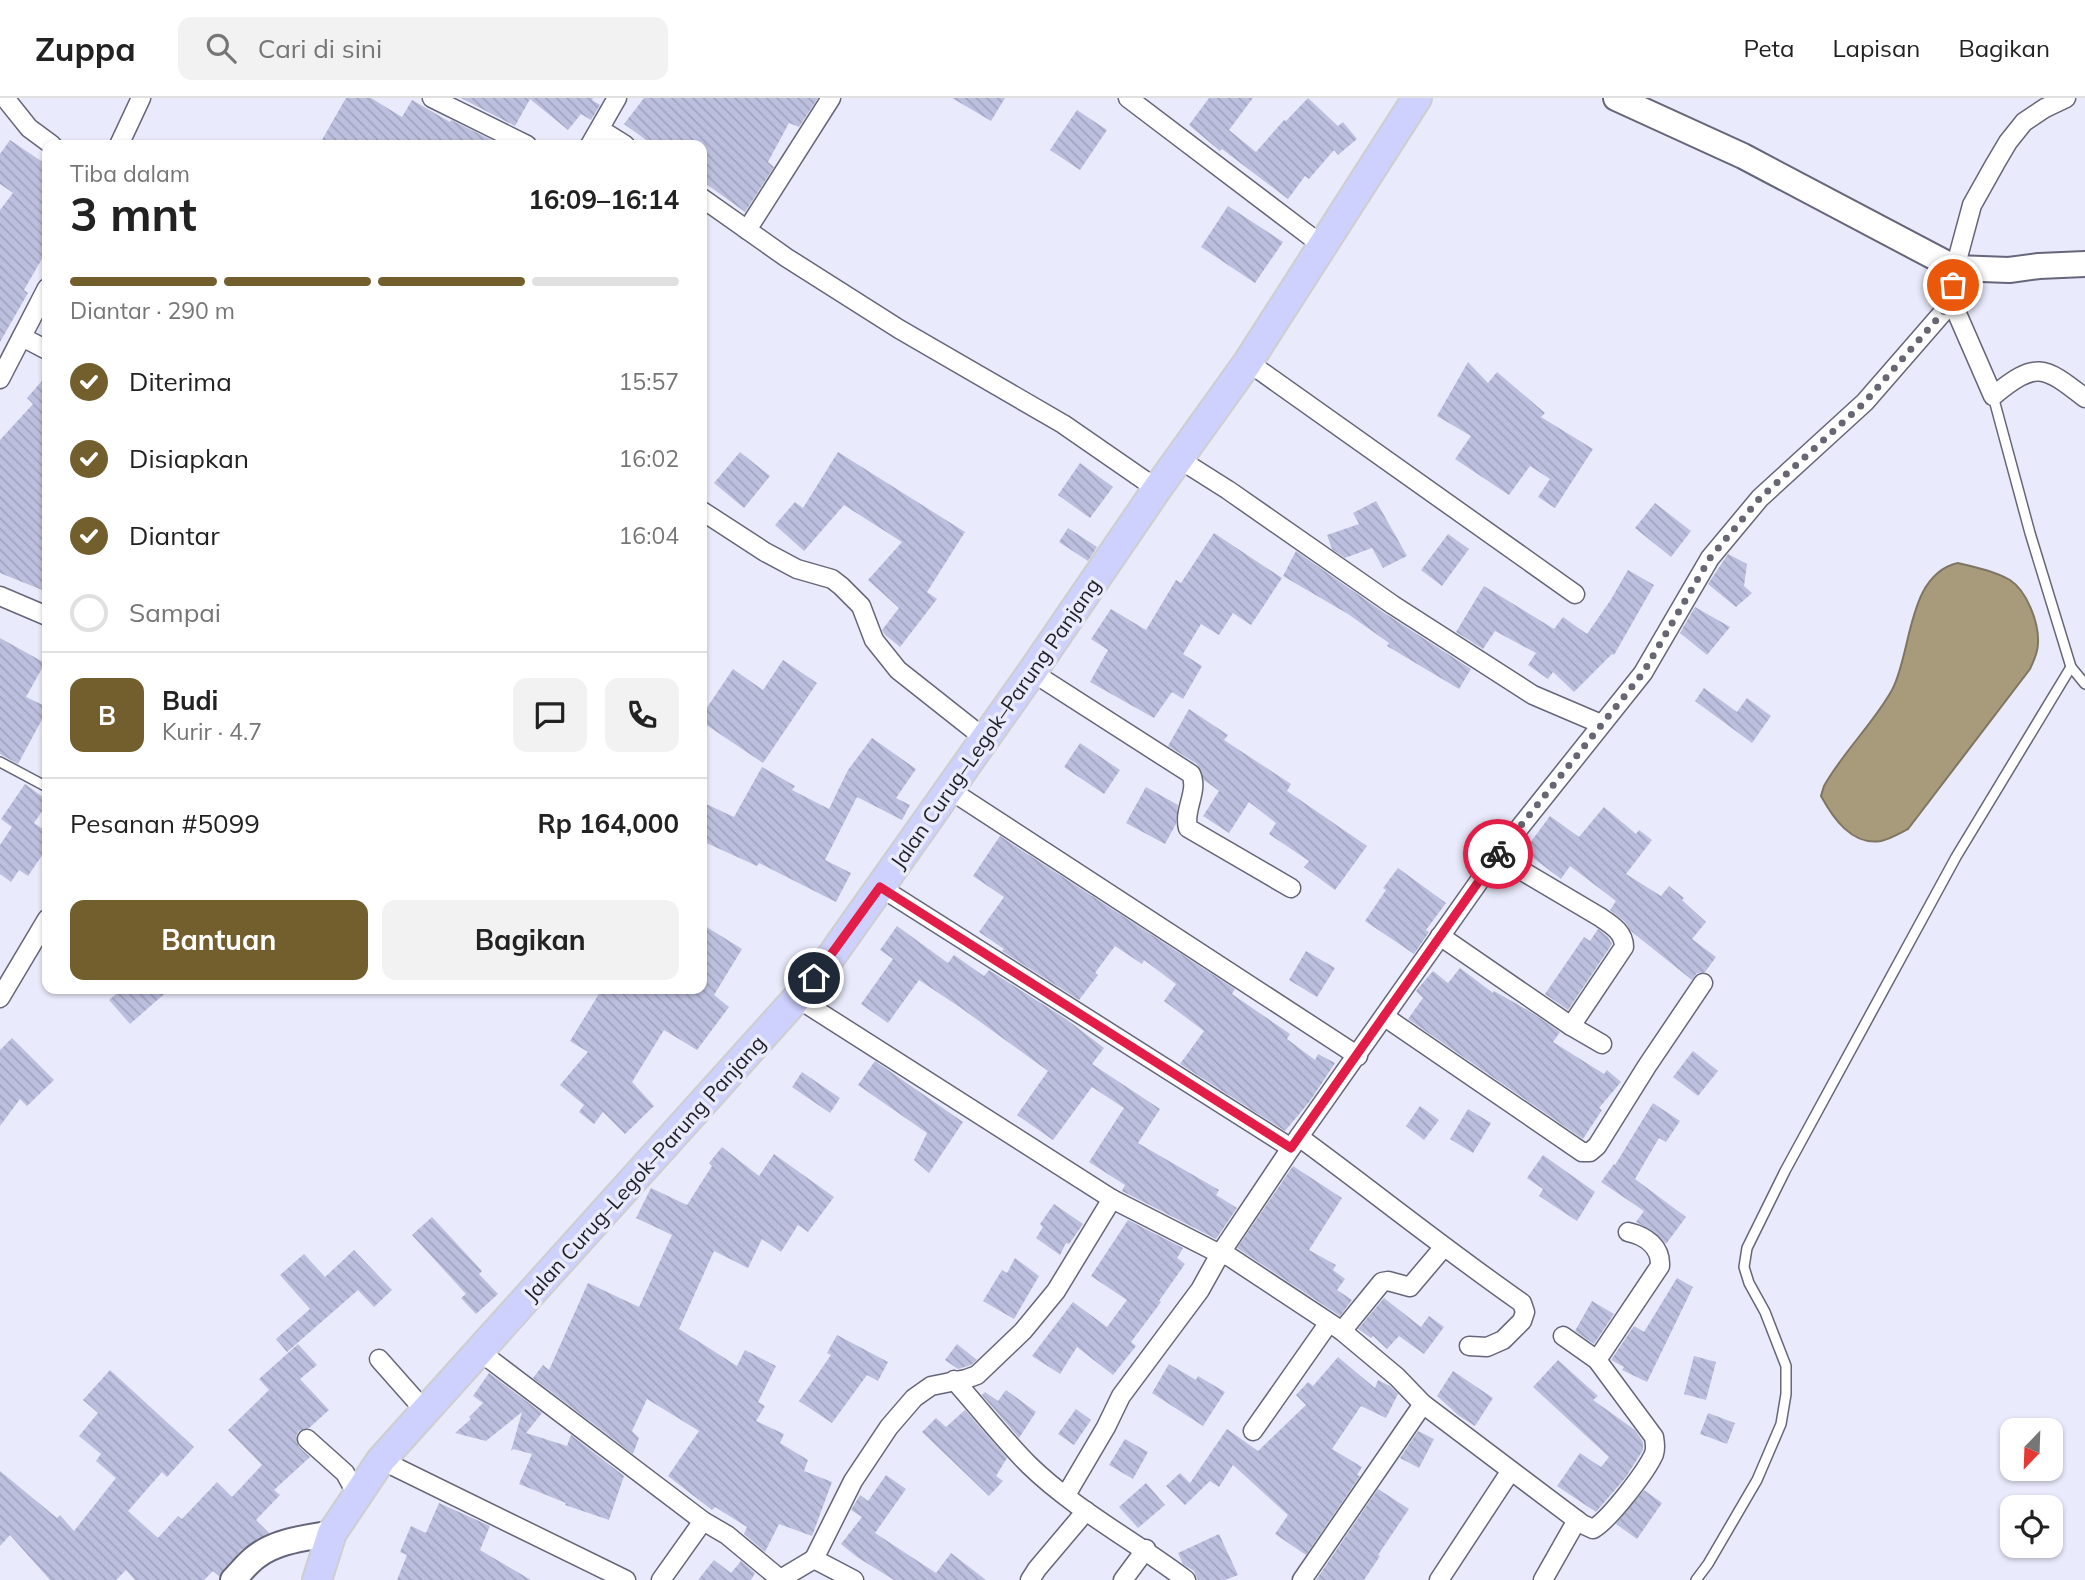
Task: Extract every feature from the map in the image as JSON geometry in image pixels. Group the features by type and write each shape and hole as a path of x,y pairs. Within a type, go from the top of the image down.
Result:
{"main road":[{"name":"Jalan Curug–Legok–Parung Panjang","path":"317,1580 332,1534 381,1460 830,958 1248,362 1417,98"}],"street":[{"path":"5,98 29,128 45,140"},
{"path":"121,140 141,98"},
{"path":"432,98 517,140"},
{"path":"594,140 617,98"},
{"path":"747,230 831,98"},
{"path":"1128,98 1323,246"},
{"path":"1616,98 1743,156 1955,268 2010,270 2085,264"},
{"path":"2066,98 2024,122 2008,142 1972,205 1955,268 1952,302 1993,396 2027,373 2041,370 2059,377 2085,398"},
{"path":"601,130 617,140"},
{"path":"707,202 787,258 900,329 1063,424 1157,489"},
{"path":"0,379 42,298"},
{"path":"1066,1495 1121,1396 1200,1290 1220,1254 1295,1142 1497,856 1643,673 1710,558 1760,498 1865,402 1952,302"},
{"path":"22,337 42,347"},
{"path":"1248,362 1575,594"},
{"path":"1179,458 1393,605 1533,695 1601,724"},
{"path":"707,514 765,552 797,569 832,579 841,586 863,609 874,640 898,670 984,738"},
{"path":"0,596 42,614"},
{"path":"1032,672 1191,774 1194,781 1187,813 1188,828 1291,888"},
{"path":"950,790 1358,1056"},
{"path":"1497,856 1600,917 1616,928 1624,940 1624,947 1571,1026"},
{"path":"880,887 1376,1194 1443,1248 1522,1303 1525,1312 1522,1321 1503,1340 1487,1347 1469,1346"},
{"path":"0,998 42,927"},
{"path":"1440,936 1571,1026 1602,1044"},
{"path":"1385,1017 1583,1152 1590,1152 1597,1146 1703,983"},
{"path":"797,998 1112,1199 1230,1257 1335,1327 1397,1377 1423,1404 1510,1472 1593,1529 1605,1520 1637,1480 1654,1455 1656,1446 1654,1437 1597,1360 1563,1336"},
{"path":"479,1351 703,1521 727,1535 779,1579 814,1559 853,1481 889,1427 914,1398 931,1386 966,1380 977,1375 1023,1331 1056,1291 1112,1199"},
{"path":"1597,1360 1660,1266 1659,1253 1655,1247 1643,1237 1628,1232"},
{"path":"1253,1431 1335,1327 1382,1282 1410,1287 1443,1248"},
{"path":"379,1359 425,1411"},
{"path":"954,1380 1030,1466 1086,1511 1146,1549 1186,1580"},
{"path":"1302,1580 1423,1404"},
{"path":"307,1439 345,1473 357,1495"},
{"path":"381,1460 626,1580"},
{"path":"1439,1580 1510,1472"},
{"path":"1030,1580 1086,1511"},
{"path":"1544,1580 1577,1520"},
{"path":"661,1580 703,1521"},
{"path":"233,1580 255,1557 268,1549 332,1534"},
{"path":"1124,1580 1146,1549"},
{"path":"814,1559 854,1580"}],"lane":[{"path":"1993,396 2030,533 2071,667 2085,684"},
{"path":"1696,1580 1709,1564 1757,1479 1780,1424 1786,1394 1786,1366 1744,1267 1747,1248 1785,1171 1956,857 2071,667"},
{"path":"0,762 42,784"}],"shaded area":[{"path":"1958,563 2004,577 2022,592 2031,608 2038,635 2036,656 2030,669 1908,829 1881,841 1861,839 1845,829 1831,813 1821,796 1824,786 1892,690 1913,617 1929,582 1941,570"}],"building":[{"path":"346,98 371,98 402,117 412,100 450,122 451,120 492,140 322,140"},
{"path":"461,98 593,98 592,100 600,105 591,120 581,114 568,130 530,99 515,126"},
{"path":"644,98 818,98 799,127 789,123 768,162 774,167 745,212 707,185 707,140 646,140 624,124"},
{"path":"952,98 1005,98 991,121"},
{"path":"1209,98 1253,98 1229,130 1256,152 1308,98 1338,126 1343,122 1357,139 1338,155 1334,150 1309,179 1305,176 1288,199 1222,149 1220,151 1189,125"},
{"path":"1077,110 1107,130 1080,170 1050,150"},
{"path":"10,140 42,162 42,259 24,290 28,293 0,342 0,210 13,193 0,184 0,154"},
{"path":"1228,206 1283,242 1255,283 1201,247"},
{"path":"1468,362 1488,383 1497,372 1545,413 1541,417 1593,449 1555,508 1538,497 1550,479 1530,466 1509,495 1455,459 1471,436 1437,416"},
{"path":"42,381 42,590 0,573 0,440 33,404 27,398"},
{"path":"740,452 770,476 744,508 714,483"},
{"path":"838,452 965,532 927,592 937,599 900,647 882,630 899,608 868,580 902,542 844,505 804,551 775,525 795,502 803,508"},
{"path":"1080,463 1113,487 1090,518 1058,495"},
{"path":"1376,501 1407,556 1383,568 1372,548 1345,558 1332,549 1327,535 1359,524 1353,513"},
{"path":"1655,503 1691,531 1671,557 1635,528"},
{"path":"1068,528 1097,547 1088,561 1059,542"},
{"path":"1214,533 1282,578 1251,625 1233,613 1219,635 1201,624 1183,654 1202,666 1183,699 1172,692 1154,718 1090,682 1108,650 1091,639 1111,609 1146,630 1176,580 1181,583"},
{"path":"1448,534 1469,549 1442,586 1421,570"},
{"path":"1296,551 1471,669 1459,689 1387,646 1389,643 1348,614 1283,576"},
{"path":"1728,554 1747,564 1744,586 1752,593 1736,607 1708,584"},
{"path":"1628,570 1654,585 1614,655 1574,692 1553,672 1548,679 1528,665 1536,653 1495,631 1483,649 1456,632 1484,586 1554,629 1563,617 1587,634"},
{"path":"1695,607 1730,627 1707,655 1680,633"},
{"path":"0,638 42,661 42,668 26,697 42,705 42,719 18,764 0,754"},
{"path":"783,660 817,683 763,763 707,725 707,708 733,669 763,690"},
{"path":"1704,688 1737,712 1747,698 1771,716 1752,743 1695,701"},
{"path":"1189,709 1228,735 1224,740 1291,784 1287,791 1367,846 1335,890 1304,867 1309,861 1269,834 1276,823 1249,802 1229,833 1203,816 1219,791 1204,780 1197,764 1168,746"},
{"path":"872,738 916,769 896,798 910,805 902,820 857,797 825,860 851,873 836,902 759,863 757,866 707,843 707,804 734,817 762,767 795,786 792,790 829,809 848,770"},
{"path":"1080,743 1120,770 1104,794 1064,767"},
{"path":"25,784 42,796 42,811 34,823 42,829 42,855 28,876 19,870 11,882 0,874 0,845 12,827 1,819"},
{"path":"1146,787 1178,805 1176,824 1165,844 1126,823"},
{"path":"1604,807 1636,834 1639,830 1652,840 1626,874 1661,896 1669,886 1706,922 1692,939 1716,957 1705,972 1697,973 1692,980 1632,932 1624,921 1610,910 1616,901 1570,866 1561,879 1524,851 1550,816 1579,837"},
{"path":"1000,836 1235,989 1232,994 1290,1034 1287,1039 1315,1060 1318,1054 1335,1063 1310,1101 1285,1131 1180,1064 1204,1031 1164,1001 1176,984 1144,960 1142,964 1115,946 1079,1000 1002,951 1004,949 979,932 1004,897 973,876"},
{"path":"1398,868 1446,903 1426,930 1429,932 1414,954 1365,921 1386,890 1383,888"},
{"path":"897,926 948,963 954,955 984,976 989,970 1066,1019 1104,1048 1092,1064 1160,1109 1138,1143 1219,1190 1216,1195 1237,1208 1216,1239 1122,1191 1125,1185 1089,1162 1124,1108 1092,1087 1053,1140 1017,1115 1048,1071 961,1008 919,980 888,1023 861,1004 893,959 880,950"},
{"path":"707,927 742,949 714,995 729,1007 697,1050 664,1030 632,1082 654,1106 625,1134 603,1112 594,1124 579,1112 584,1105 560,1085 588,1052 570,1041 599,994 707,994"},
{"path":"1598,929 1612,944 1568,1010 1545,994 1584,937 1590,941"},
{"path":"1306,951 1335,968 1317,997 1289,980"},
{"path":"1460,968 1493,993 1494,991 1531,1012 1560,1032 1553,1042 1604,1074 1607,1070 1621,1082 1599,1108 1602,1110 1583,1139 1408,1019 1423,998 1416,991 1433,971 1448,983"},
{"path":"116,994 164,994 130,1024 109,1000"},
{"path":"12,1038 54,1080 27,1106 20,1099 0,1126 0,1050"},
{"path":"1693,1051 1718,1071 1698,1096 1673,1077"},
{"path":"875,1061 963,1122 929,1173 914,1160 927,1133 858,1085"},
{"path":"802,1072 840,1098 830,1113 792,1087"},
{"path":"1653,1103 1680,1121 1666,1142 1659,1138 1635,1179 1686,1217 1666,1244 1653,1231 1636,1222 1644,1211 1601,1182 1615,1165"},
{"path":"1420,1106 1439,1120 1424,1140 1406,1126"},
{"path":"1468,1109 1491,1123 1473,1153 1450,1139"},
{"path":"722,1147 759,1176 774,1154 834,1197 808,1232 798,1225 781,1252 762,1239 748,1268 714,1251 679,1329 737,1366 745,1350 776,1366 758,1402 765,1406 756,1421 784,1434 780,1443 808,1460 804,1471 832,1482 812,1536 779,1524 765,1552 744,1534 747,1527 715,1507 712,1510 668,1476 699,1431 647,1399 632,1431 639,1438 633,1454 533,1378 543,1365 549,1370 588,1283 639,1307 672,1235 636,1218 651,1188 687,1205 712,1166 709,1163"},
{"path":"1543,1155 1595,1192 1577,1221 1539,1196 1543,1189 1527,1178"},
{"path":"1293,1166 1342,1198 1309,1250 1336,1265 1333,1270 1345,1279 1337,1290 1352,1300 1340,1316 1237,1248"},
{"path":"1054,1204 1083,1224 1069,1244 1066,1243 1060,1255 1036,1238 1043,1227 1040,1224"},
{"path":"432,1217 482,1271 479,1274 498,1294 476,1314 461,1298 466,1294 412,1235"},
{"path":"1128,1220 1183,1248 1177,1258 1185,1264 1131,1342 1136,1346 1113,1375 1077,1347 1060,1374 1032,1356 1073,1302 1107,1327 1127,1300 1091,1276"},
{"path":"354,1250 392,1290 374,1307 358,1290 287,1352 276,1339 310,1309 280,1275 304,1254 325,1277"},
{"path":"1015,1258 1039,1276 1014,1319 983,1301 1002,1270 1007,1273"},
{"path":"1677,1278 1693,1287 1647,1382 1622,1370 1624,1367 1611,1360 1634,1326 1644,1332"},
{"path":"1384,1298 1421,1327 1429,1316 1444,1327 1424,1354 1399,1336 1387,1349 1373,1336 1371,1338 1358,1329"},
{"path":"1592,1301 1614,1314 1594,1344 1575,1331"},
{"path":"837,1335 888,1362 878,1381 867,1375 832,1423 799,1401 831,1355 827,1353"},
{"path":"298,1344 317,1365 300,1379 329,1410 296,1436 299,1447 310,1457 274,1490 280,1495 256,1520 269,1533 241,1550 219,1576 213,1571 204,1580 135,1580 126,1570 116,1580 50,1580 10,1535 0,1546 0,1471 57,1518 60,1515 74,1531 116,1478 96,1461 101,1454 79,1436 98,1413 83,1400 110,1370 194,1447 167,1477 162,1472 128,1511 158,1538 178,1516 182,1519 217,1482 232,1497 262,1465 228,1430 269,1390 259,1379"},
{"path":"957,1344 977,1360 958,1369 945,1360"},
{"path":"1694,1356 1716,1362 1706,1400 1684,1394"},
{"path":"1338,1357 1375,1388 1378,1380 1398,1394 1386,1418 1361,1406 1332,1449 1362,1467 1357,1475 1360,1476 1306,1555 1275,1534 1288,1515 1233,1465 1219,1487 1210,1481 1185,1505 1166,1486 1180,1473 1190,1483 1227,1429 1258,1451 1306,1405 1296,1395 1308,1382 1313,1386"},
{"path":"1558,1360 1598,1396 1593,1400 1635,1430 1643,1442 1643,1450 1626,1477 1596,1512 1557,1486 1580,1453 1601,1467 1609,1457 1533,1387"},
{"path":"1169,1364 1196,1380 1198,1376 1225,1392 1203,1426 1152,1393"},
{"path":"1453,1371 1493,1398 1475,1426 1437,1396"},
{"path":"489,1373 542,1413 526,1433 567,1446 571,1435 624,1476 609,1520 565,1505 566,1503 519,1484 532,1454 513,1449 511,1451 522,1412 486,1441 455,1433 471,1419 469,1417 483,1403 473,1396"},
{"path":"1006,1390 1036,1412 1019,1438 982,1395 985,1392 998,1401"},
{"path":"1076,1409 1091,1420 1074,1445 1058,1434"},
{"path":"965,1410 1007,1458 996,1476 1003,1481 989,1496 922,1432 936,1418 946,1427"},
{"path":"1708,1413 1735,1423 1727,1444 1700,1434"},
{"path":"1418,1431 1434,1439 1419,1468 1400,1458"},
{"path":"1125,1439 1148,1452 1133,1479 1109,1465"},
{"path":"886,1475 906,1489 875,1533 936,1573 951,1553 986,1580 894,1580 841,1544 862,1517 851,1510 860,1495 868,1501"},
{"path":"1146,1483 1165,1505 1138,1528 1119,1507"},
{"path":"1378,1489 1409,1509 1364,1580 1316,1580"},
{"path":"1644,1490 1662,1503 1637,1539 1616,1524"},
{"path":"439,1503 490,1526 480,1550 531,1580 397,1580 407,1555 400,1552 411,1526 426,1533"},
{"path":"1219,1534 1238,1575 1225,1580 1198,1580 1194,1571 1183,1564 1178,1553"},
{"path":"714,1560 731,1573 741,1561 755,1573 751,1580 698,1580"}],"way so far":[{"path":"1498,854 1643,673 1710,558 1760,498 1865,402 1952,302 1953,285"}],"route":[{"path":"814,978 880,887 1291,1148 1498,854"}]}
